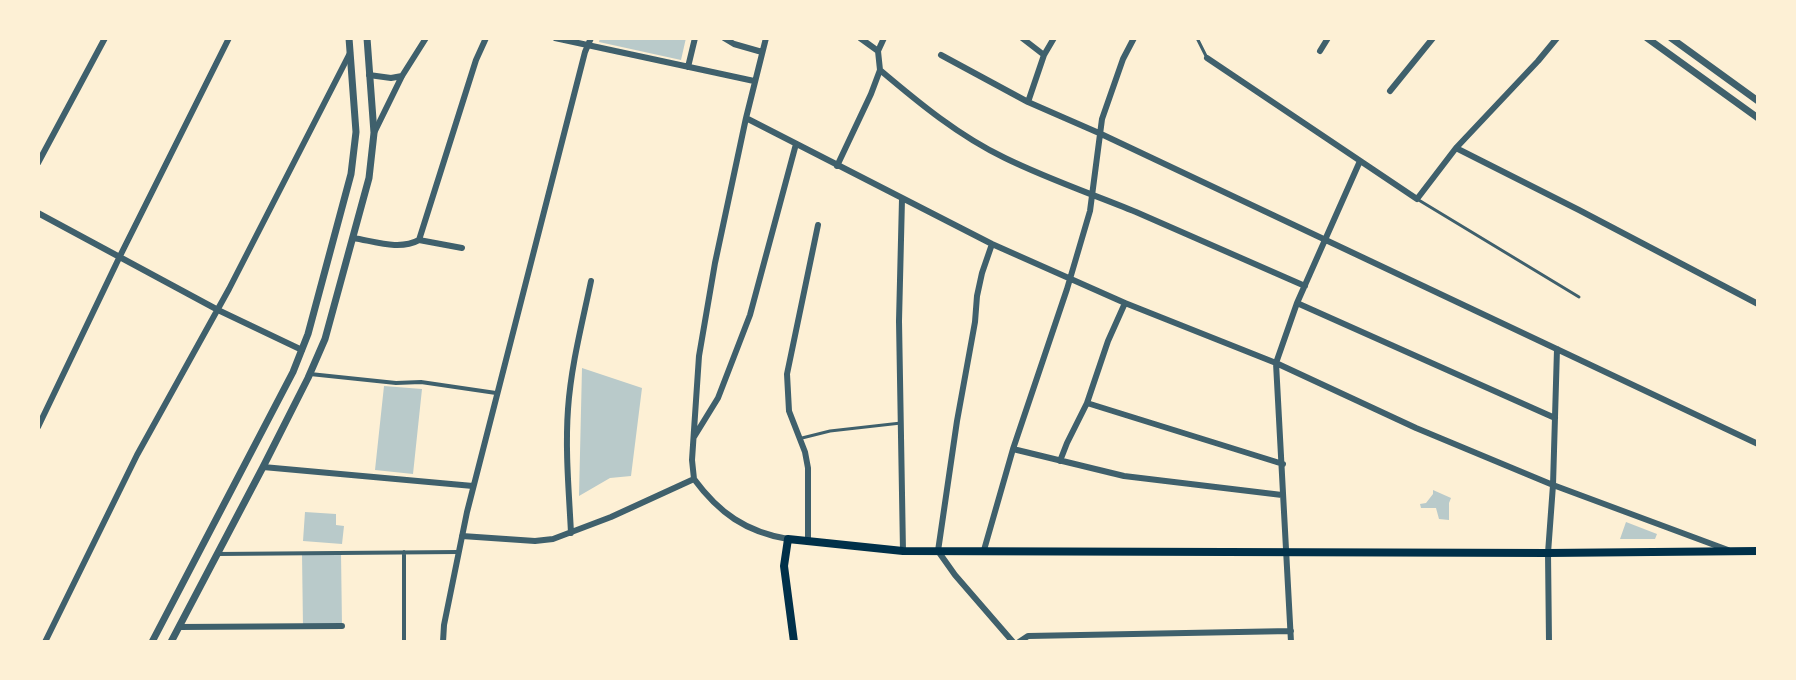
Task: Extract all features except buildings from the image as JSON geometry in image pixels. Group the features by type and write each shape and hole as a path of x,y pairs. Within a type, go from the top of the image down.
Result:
{"main road":[{"path":"794,642 784,566 788,539 903,551 1758,551"}],"street":[{"path":"38,163 105,38"},
{"path":"38,427 229,38"},
{"path":"152,642 293,372 308,334 351,174 356,132 349,38"},
{"path":"171,642 263,467 325,339 369,178 374,133 367,38"},
{"path":"374,133 402,76 426,38"},
{"path":"419,240 476,60 486,38"},
{"path":"555,38 754,81"},
{"path":"443,642 473,486 591,38"},
{"path":"688,67 695,38"},
{"path":"724,38 762,52"},
{"path":"766,38 715,263 699,356 693,437 694,479 706,496 737,522 768,536 788,539"},
{"path":"860,38 878,51"},
{"path":"837,166 880,70 878,51 884,38"},
{"path":"1022,38 1044,55"},
{"path":"1028,102 1044,55 1054,38"},
{"path":"984,550 1013,449 1071,278 1090,211 1102,119 1123,59 1134,38"},
{"path":"1320,51 1328,38"},
{"path":"1390,91 1433,38"},
{"path":"1207,58 1417,199 1456,148 1557,38"},
{"path":"1647,38 1758,118"},
{"path":"1671,38 1758,101"},
{"path":"45,642 137,455 218,310 350,53"},
{"path":"941,55 1028,102 1758,444"},
{"path":"880,70 925,108 1004,158 1305,286"},
{"path":"369,75 381,78 402,76"},
{"path":"746,118 992,244 1125,303 1276,363 1416,428 1553,485 1731,551"},
{"path":"693,437 718,398 750,315 796,144"},
{"path":"1456,148 1758,304"},
{"path":"1291,642 1276,363 1297,303 1360,161"},
{"path":"902,199 899,321 903,551"},
{"path":"38,213 218,310 302,350"},
{"path":"808,542 808,468 789,411 787,374 818,225"},
{"path":"353,238 401,246 419,240 462,248"},
{"path":"992,244 977,296 938,551 955,575 1016,642 1028,636 1291,631"},
{"path":"571,533 568,408 574,357 591,281"},
{"path":"1060,461 1087,403 1125,303"},
{"path":"1297,303 1555,418"},
{"path":"1549,642 1548,553 1557,349"},
{"path":"310,374 396,383 421,382 496,393"},
{"path":"1087,403 1283,464"},
{"path":"1013,449 1124,476 1282,495"},
{"path":"263,467 473,486"},
{"path":"462,536 535,541 553,539 694,479"},
{"path":"404,552 404,642"},
{"path":"217,554 458,552"},
{"path":"179,627 342,626"}],"lane":[{"path":"1197,38 1207,58"},
{"path":"1417,199 1579,297"},
{"path":"800,439 830,431 901,423"}],"shaded area":[{"path":"600,38 686,38 681,60 599,42"},
{"path":"582,368 642,388 631,476 610,478 579,496"},
{"path":"384,386 422,389 413,474 375,470"},
{"path":"1433,490 1451,498 1449,520 1439,519 1436,508 1421,508 1420,504 1426,503"},
{"path":"305,512 336,514 336,525 344,526 342,544 303,541"},
{"path":"1626,522 1657,534 1655,539 1620,539"},
{"path":"341,553 342,626 303,627 302,554"}]}
